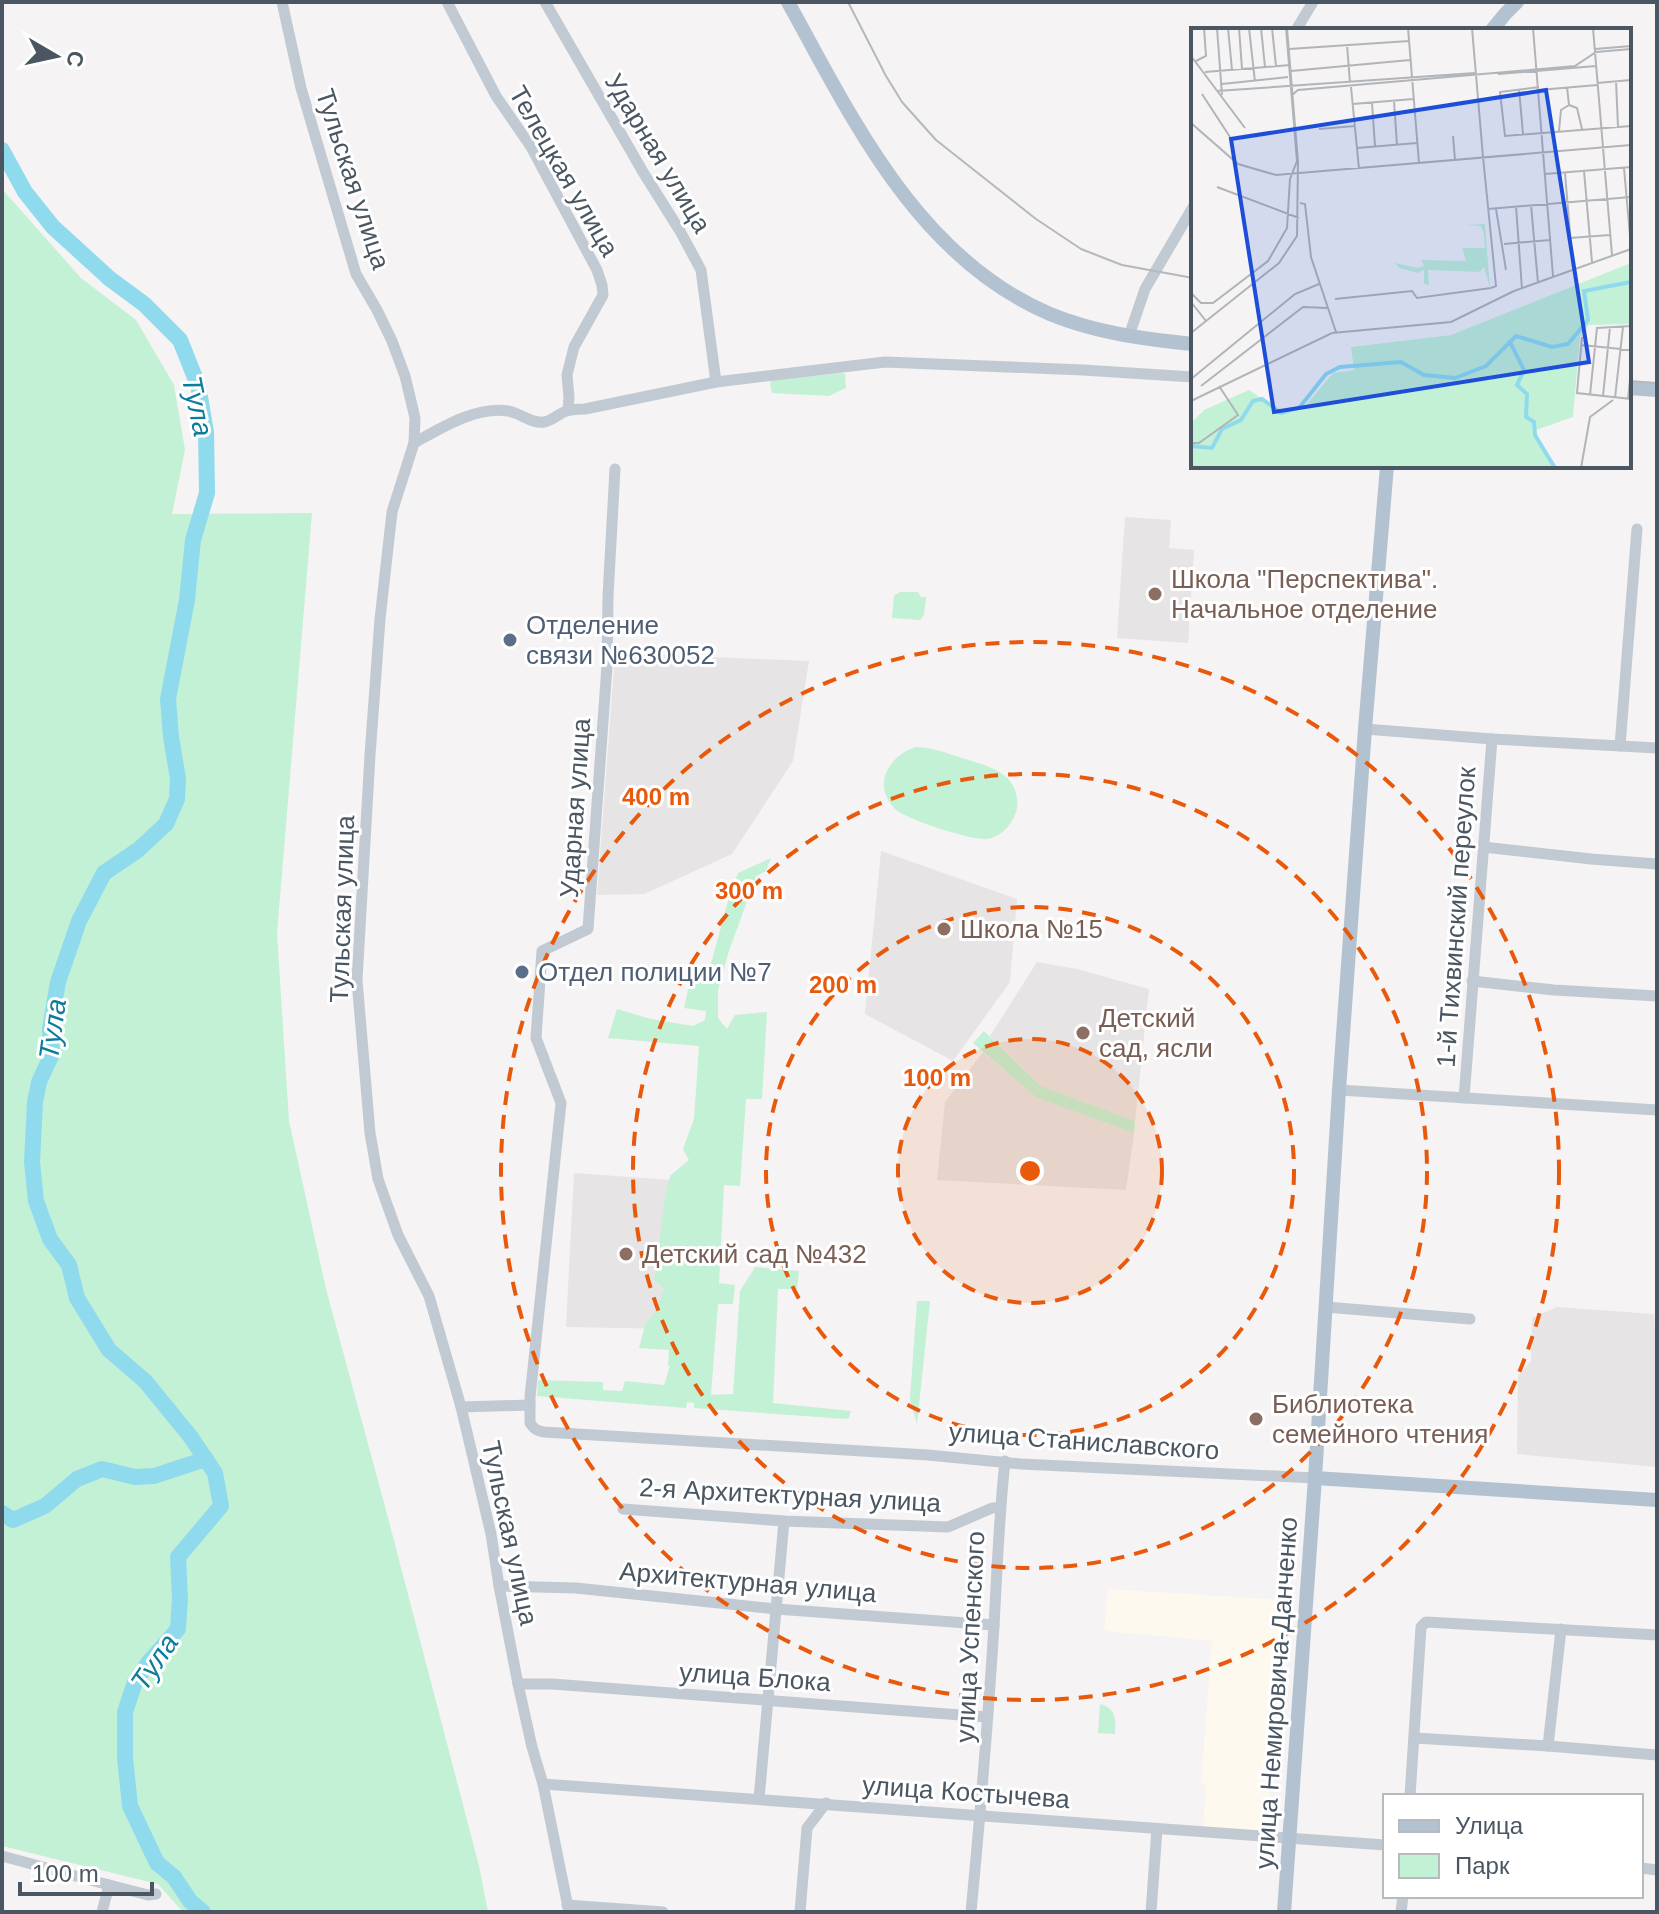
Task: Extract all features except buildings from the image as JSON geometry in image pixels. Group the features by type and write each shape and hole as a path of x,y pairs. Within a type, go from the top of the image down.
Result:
{"main road":[{"path":"788,2 883,167 943,240 977,269 1021,300 1051,314 1129,336 1191,344"},
{"path":"1494,28 1517,2"},
{"path":"1631,388 1657,390"},
{"name":"улица Немировича-Данченко","path":"1284,1912 1339,1090 1387,468"},
{"name":"улица Станиславского","path":"1315,1478 1657,1500"}],"street":[{"name":"Тульская улица","path":"282,2 301,88 356,274 377,310 405,376 415,418 414,443 392,512 381,604 357,980 370,1133 378,1179 398,1235 429,1296 461,1407 491,1534 518,1684 543,1784 568,1908"},
{"name":"Телецкая улица","path":"447,2 496,96 531,147 597,270 602,285 603,295 574,347 567,375 568,410"},
{"name":"Ударная улица","path":"545,2 701,270 716,382"},
{"path":"1297,28 1313,2"},
{"path":"1129,336 1145,289 1191,210"},
{"path":"414,443 439,429 483,412 511,411 545,422 568,410 716,382 885,362 1191,377"},
{"name":"Ударная улица","path":"530,1405 561,1103 536,1038 542,951 588,929 607,666 615,469"},
{"path":"1620,746 1637,529"},
{"path":"1365,729 1657,748"},
{"name":"1-й Тихвинский переулок","path":"1464,1098 1492,739"},
{"path":"1483,847 1657,864"},
{"path":"1472,981 1657,996"},
{"path":"1339,1090 1657,1110"},
{"path":"1326,1307 1470,1319"},
{"path":"461,1407 530,1405"},
{"name":"улица Станиславского","path":"530,1405 530,1423 538,1431 897,1453 1021,1464 1315,1478"},
{"name":"улица Успенского","path":"971,1912 994,1625 999,1508 1005,1461"},
{"name":"2-я Архитектурная улица","path":"623,1509 784,1521 948,1527 992,1508 999,1508"},
{"path":"759,1799 784,1521"},
{"name":"Архитектурная улица","path":"499,1586 576,1588 776,1609 994,1625"},
{"path":"1410,1794 1421,1627 1426,1622 1657,1635"},
{"path":"1548,1746 1561,1629"},
{"name":"улица Блока","path":"518,1684 768,1699 987,1717"},
{"path":"1415,1738 1657,1755"},
{"name":"улица Костычева","path":"543,1784 1383,1845"},
{"path":"800,1912 807,1828 826,1803"},
{"path":"1151,1912 1157,1829"},
{"path":"2,1856 148,1895 156,1894"},
{"path":"102,1912 109,1885"},
{"path":"568,1908 663,1912"}],"shaded area":[{"name":"Школа \"Перспектива\". Начальное отделение","path":"1125,517 1171,520 1169,548 1194,550 1188,643 1117,638"},
{"path":"615,653 809,661 793,761 732,854 644,894 597,895"},
{"name":"Школа №15","path":"881,851 1017,899 1010,982 953,1061 865,1014"},
{"path":"1037,962 1077,969 1149,989 1135,1121 1041,1086 990,1036"},
{"path":"983,1052 1037,1098 1134,1133 1126,1190 937,1180 945,1102"},
{"name":"Детский сад №432","path":"574,1173 686,1181 677,1329 566,1327"},
{"path":"1557,1307 1654,1314 1657,1467 1517,1454 1518,1376 1531,1361 1532,1318"},
{"path":"1108,1589 1283,1600 1267,1824 1259,1831 1203,1827 1206,1784 1201,1783 1212,1641 1104,1631"}],"green space":[{"path":"2,189 81,278 136,320 174,385 185,450 172,514 312,513 277,933 289,1121 326,1289 479,1866 488,1912 183,1912 158,1884 2,1846"},
{"path":"845,374 846,388 829,396 772,393 770,384 772,380"},
{"path":"900,592 918,592 921,597 926,597 924,615 920,620 892,618 894,596"},
{"path":"915,747 933,749 978,763 1008,778 1016,793 1017,805 1014,817 1006,828 991,838 979,839 925,823 895,809 885,791 886,773 897,758"},
{"path":"771,858 766,871 756,876 718,990 718,1018 727,1029 735,1015 767,1012 762,1099 746,1099 740,1186 724,1185 719,1283 735,1285 733,1304 718,1304 711,1395 733,1394 740,1291 755,1267 799,1271 797,1289 778,1289 773,1403 851,1411 849,1418 694,1408 694,1403 687,1402 686,1408 537,1396 538,1380 603,1382 603,1390 622,1391 625,1381 664,1385 670,1366 669,1350 639,1348 646,1322 654,1314 664,1289 654,1279 665,1198 670,1176 689,1160 683,1149 694,1119 699,1046 608,1038 617,1009 693,1026 705,1020 706,1011 684,1008 691,977 707,978 738,873"},
{"path":"984,1031 1041,1086 1135,1121 1134,1133 1037,1098 973,1043"},
{"path":"917,1301 930,1301 917,1424 910,1399"},
{"path":"1100,1704 1112,1712 1115,1734 1098,1733"}],"waterway":[{"name":"Тула","path":"2,150 25,192 53,227 110,279 144,304 180,340 198,385 206,432 207,493 193,540 187,600 168,699 178,779 177,799 166,824 138,850 104,873 79,921 58,982 50,1029 52,1054 39,1082 35,1102 32,1162 36,1201 50,1239 69,1265 77,1298 109,1350 145,1381 190,1436 215,1473 221,1506 178,1557 178,1629 135,1682 125,1712 125,1758 130,1806 157,1863 174,1877 190,1901 203,1912"},
{"path":"2,1513 13,1520 45,1506 77,1479 102,1469 135,1477 154,1476 206,1459"}],"tram line":[{"path":"848,2 902,102 936,140 1036,219 1081,249 1122,265 1191,278"},
{"path":"1631,381 1657,383"}],"place":[{"name":"Школа \"Перспектива\". Начальное отделение","path":"1155,594"},
{"name":"Отделение связи №630052","path":"510,640"},
{"name":"Школа №15","path":"944,929"},
{"name":"Отдел полиции №7","path":"522,972"},
{"name":"Детский сад, ясли","path":"1083,1033"},
{"name":"Детский сад №432","path":"626,1254"},
{"name":"Библиотека семейного чтения","path":"1256,1419"}]}
